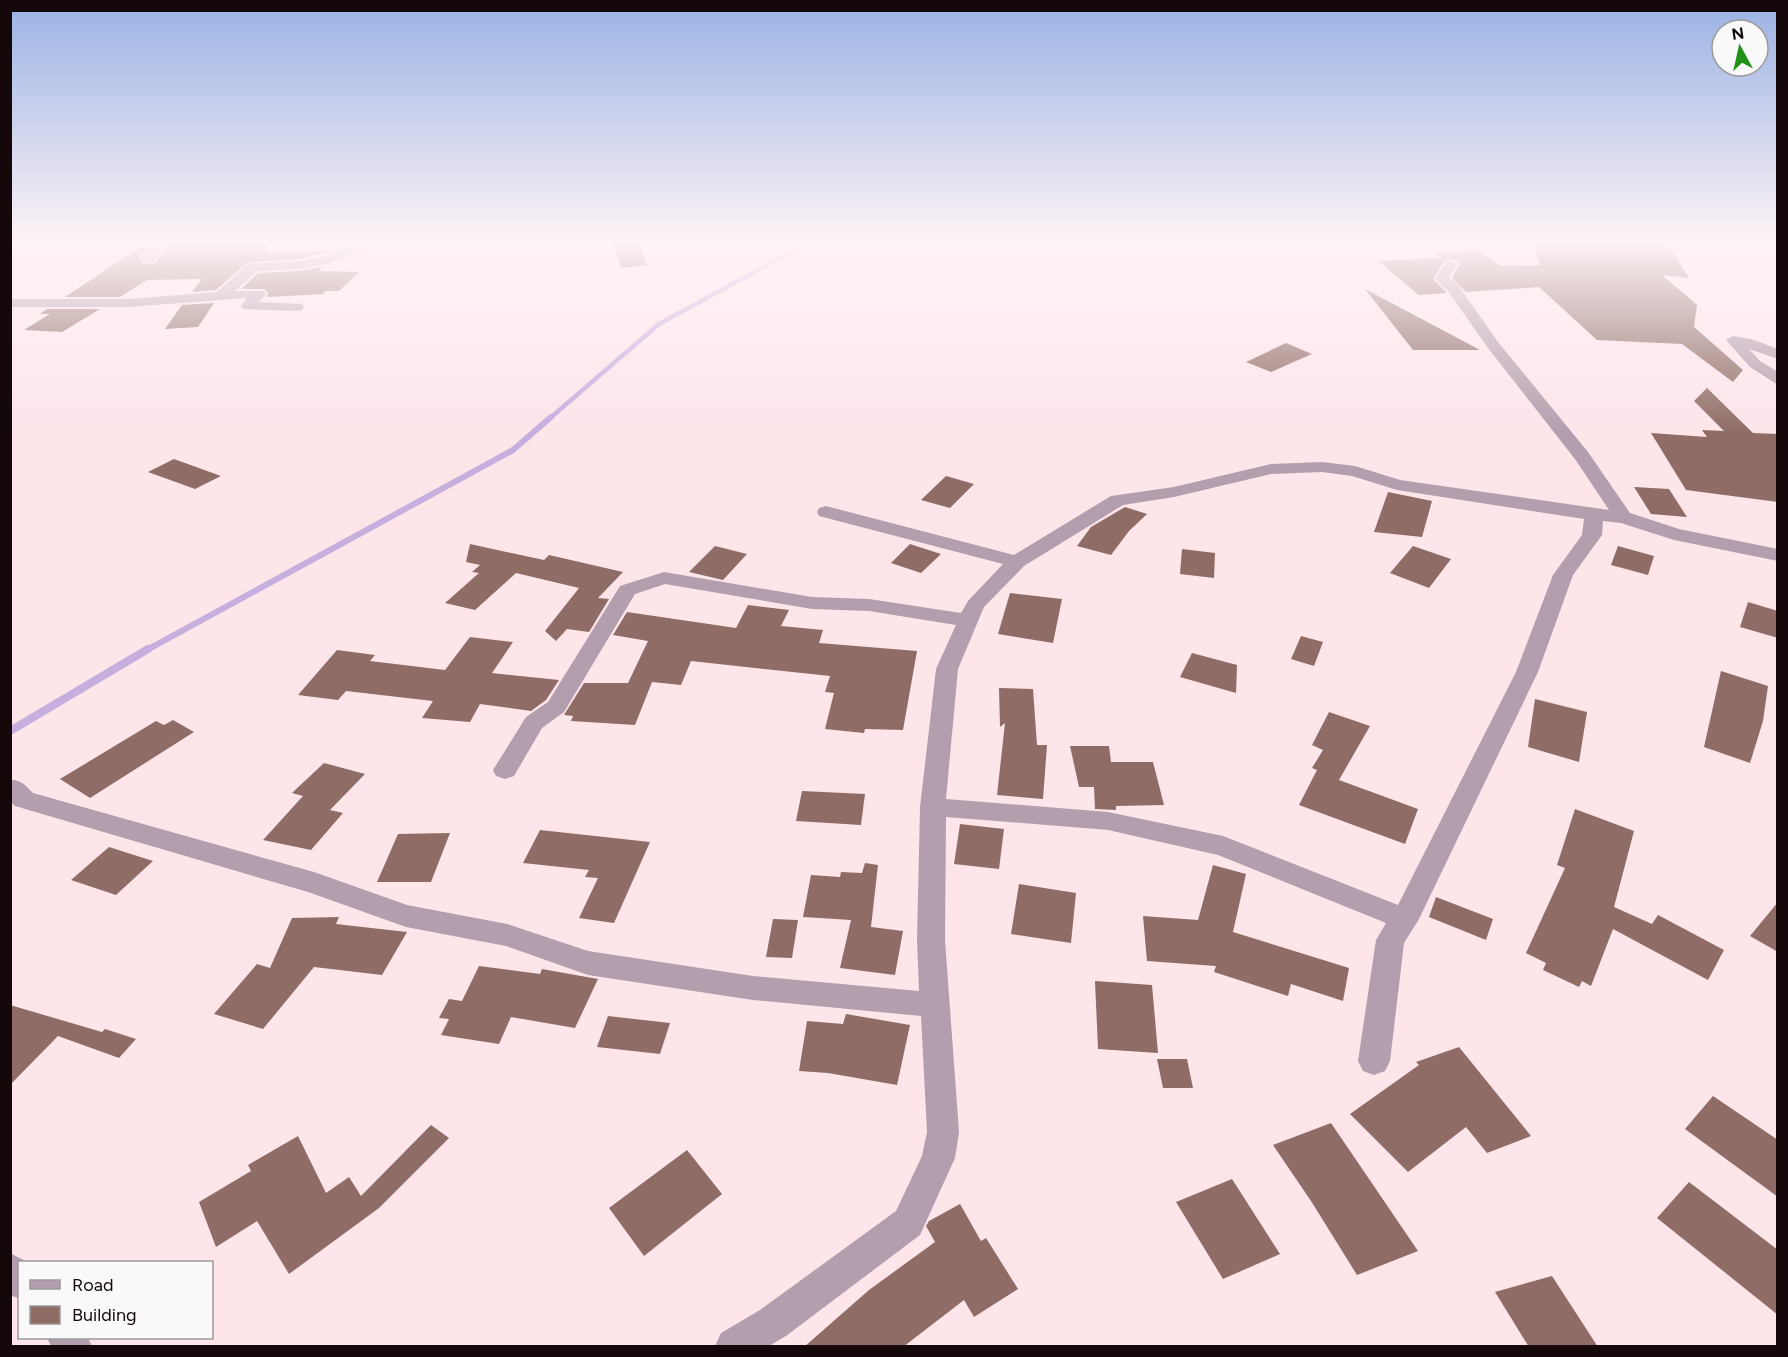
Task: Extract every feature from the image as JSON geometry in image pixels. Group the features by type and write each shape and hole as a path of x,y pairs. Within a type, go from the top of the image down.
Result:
{"street":[{"path":"249,305 297,307"},
{"path":"1466,305 1539,404 1582,456 1623,517"},
{"path":"1778,355 1746,342 1733,340 1755,364 1778,380"},
{"path":"734,1347 773,1323 908,1223 938,1158 943,1132 931,940 933,807 947,669 975,605 1017,562 1043,544 1119,501 1174,492 1271,469 1322,467 1355,471 1397,485 1594,515 1623,517 1674,534 1778,555"},
{"path":"826,512 1017,562"},
{"path":"1374,1061 1390,940 1406,919 1527,672 1563,575 1592,535 1594,515"},
{"path":"505,770 534,723 556,708 627,590 663,578 812,603 869,605 968,620"},
{"path":"13,788 24,800 314,883 406,916 507,935 588,963 753,988 936,1005"},
{"path":"933,807 1108,821 1223,846 1406,919"}],"building":[{"path":"182,305 212,305 198,327 165,329"},
{"path":"1378,305 1396,305 1480,350 1413,350"},
{"path":"1559,305 1697,305 1694,327 1743,370 1733,382 1682,344 1597,340"},
{"path":"47,309 100,309 62,332 24,330 50,314 40,314"},
{"path":"1286,343 1312,354 1271,372 1246,362"},
{"path":"1707,388 1753,433 1778,434 1778,502 1686,490 1651,433 1707,437 1702,430 1724,431 1694,401"},
{"path":"174,459 221,476 195,489 148,472"},
{"path":"946,476 974,484 950,508 921,500"},
{"path":"1634,487 1669,489 1687,517 1651,514"},
{"path":"1388,492 1432,501 1422,537 1374,532"},
{"path":"1125,507 1147,514 1129,531 1111,555 1077,546 1091,527"},
{"path":"470,544 544,560 549,555 623,572 598,598 609,599 589,632 567,629 556,641 545,631 579,588 516,573 475,610 445,603 479,573 472,572 480,565 466,562"},
{"path":"910,544 941,554 921,573 891,563"},
{"path":"715,546 747,554 723,580 689,572"},
{"path":"1413,546 1451,559 1429,588 1390,573"},
{"path":"1618,546 1654,556 1648,575 1611,565"},
{"path":"1182,549 1215,553 1214,578 1180,574"},
{"path":"1010,593 1062,599 1053,643 998,634"},
{"path":"1748,602 1778,611 1778,638 1740,627"},
{"path":"748,605 789,610 781,626 823,630 819,643 917,651 903,730 865,729 864,733 825,729 834,693 825,692 830,676 691,661 681,685 652,682 635,725 571,721 573,716 564,715 584,683 628,683 648,641 613,635 627,612 736,628"},
{"path":"1301,636 1323,642 1314,666 1291,659"},
{"path":"470,637 513,642 492,673 559,680 546,700 531,711 480,704 470,722 422,718 433,701 346,691 338,700 298,695 337,650 375,655 370,661 445,670"},
{"path":"1192,653 1237,665 1236,693 1180,677"},
{"path":"1721,671 1768,686 1763,721 1750,763 1704,747"},
{"path":"999,688 1033,689 1037,745 1047,745 1043,799 997,795 1005,723 1000,727"},
{"path":"1535,699 1587,712 1579,762 1528,747"},
{"path":"1329,712 1370,726 1339,780 1418,809 1405,844 1299,805 1317,770 1312,768 1323,750 1312,745"},
{"path":"173,720 194,732 90,798 60,779 156,721 164,725"},
{"path":"1070,746 1109,746 1111,762 1153,762 1164,805 1116,806 1116,810 1095,809 1094,787 1079,787"},
{"path":"324,763 365,774 330,810 343,813 311,850 263,840 303,796 292,793"},
{"path":"802,791 865,794 861,825 796,821"},
{"path":"1575,809 1634,831 1614,907 1652,924 1658,915 1724,950 1708,980 1613,929 1591,986 1582,981 1579,987 1543,970 1546,963 1526,953 1565,868 1557,865"},
{"path":"960,824 1004,829 999,869 954,864"},
{"path":"540,830 650,842 614,923 579,918 598,878 585,877 589,870 523,863"},
{"path":"450,833 431,882 377,882 398,834"},
{"path":"109,847 153,861 116,895 71,880"},
{"path":"865,863 878,865 871,927 903,931 895,975 840,968 851,920 803,917 811,875 840,877 841,872 862,873"},
{"path":"1213,865 1246,874 1233,932 1349,968 1343,1001 1291,984 1288,996 1214,972 1216,966 1147,961 1143,916 1198,920"},
{"path":"1019,884 1076,893 1071,943 1011,934"},
{"path":"1436,897 1493,919 1486,940 1429,917"},
{"path":"1778,902 1778,952 1750,936"},
{"path":"339,917 336,924 407,932 382,975 314,967 263,1029 214,1014 257,964 270,968 292,918"},
{"path":"773,919 798,920 792,958 766,957"},
{"path":"479,966 540,974 542,969 598,979 575,1028 511,1017 499,1044 441,1035 449,1019 439,1018 449,999 462,1001"},
{"path":"1095,981 1152,985 1158,1053 1098,1049"},
{"path":"10,1005 102,1032 105,1029 136,1039 119,1058 58,1036 10,1085"},
{"path":"846,1014 910,1025 897,1085 828,1073 799,1071 807,1021 843,1024"},
{"path":"608,1016 670,1023 660,1054 597,1047"},
{"path":"1459,1047 1531,1136 1487,1153 1466,1127 1408,1172 1350,1114 1419,1065 1416,1062"},
{"path":"1157,1059 1187,1059 1193,1088 1163,1088"},
{"path":"1713,1096 1778,1140 1778,1197 1685,1129"},
{"path":"1331,1123 1418,1251 1357,1275 1273,1145"},
{"path":"431,1125 449,1138 379,1208 289,1274 257,1221 216,1247 199,1202 251,1171 248,1165 298,1136 326,1193 349,1177 361,1196"},
{"path":"687,1150 722,1194 644,1256 609,1208"},
{"path":"1232,1179 1280,1254 1223,1279 1176,1202"},
{"path":"1689,1182 1778,1250 1778,1315 1657,1218"},
{"path":"960,1204 981,1241 986,1238 1018,1289 974,1317 964,1300 903,1347 804,1347 869,1290 935,1242 926,1226 929,1221"},
{"path":"1552,1276 1598,1347 1529,1347 1495,1292"}],"waterway":[{"path":"549,419 659,324 693,305"},
{"path":"145,651 513,450 551,417"},
{"path":"10,731 148,649"}]}
